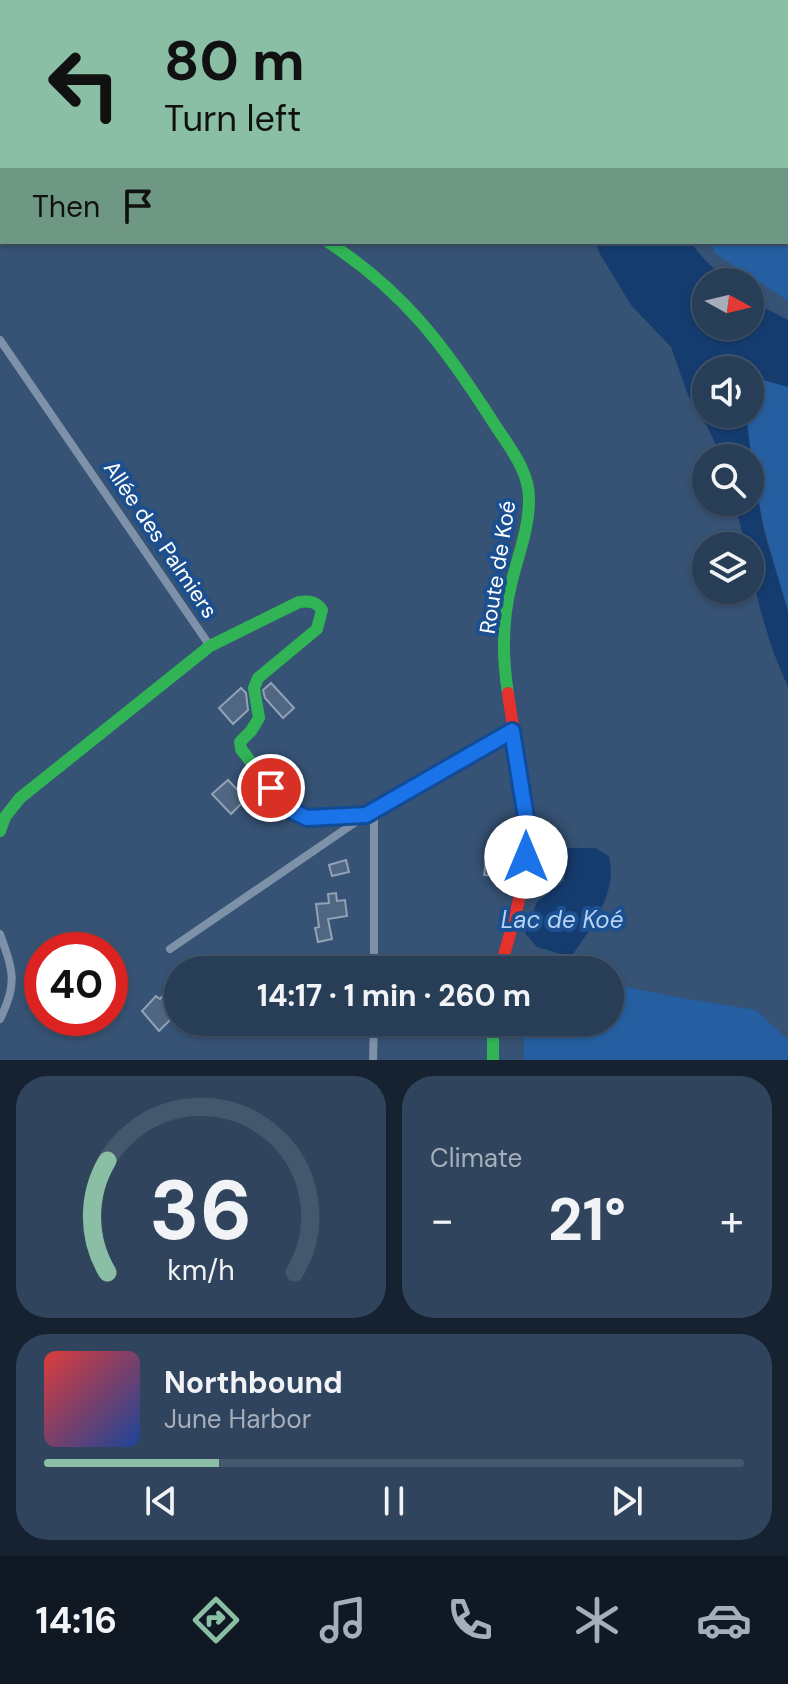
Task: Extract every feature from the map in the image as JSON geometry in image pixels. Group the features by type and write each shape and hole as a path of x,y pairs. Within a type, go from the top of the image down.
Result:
{"street":[{"name":"Route de Koé","path":"331,244 348,254 421,320 474,392 518,462 528,485 530,504 505,611 505,661 512,731 527,824 526,857 504,956"},
{"name":"Allée des Palmiers","path":"0,340 210,646 20,798 8,810 0,828"},
{"path":"210,646 299,602 318,604 322,610 317,629 258,678 254,688 259,718 240,742 241,749 286,808 307,818 370,813"},
{"path":"170,949 370,813 512,731"},
{"path":"370,813 374,956"},
{"path":"0,934 13,975 11,995 0,1019"},
{"path":"373,1060 374,1036"},
{"path":"493,1036 493,1060"}],"shaded area":[{"path":"711,244 788,244 788,301 764,285 764,268 737,268 716,254"},
{"path":"764,380 788,387 788,611 762,516 764,444 749,444 747,428 764,428"},
{"path":"624,987 756,1010 788,1040 788,1060 524,1060 524,1036 624,1036"}],"water":[{"path":"596,244 692,244 713,268 692,268 692,340 764,340 764,307 788,320 788,387 764,380 764,356 692,356 692,402 671,347 631,305"},
{"path":"708,428 748,428 750,444 715,444"},
{"path":"738,516 761,516 788,611 788,686 760,604 764,604 764,532 742,532"},
{"name":"Lac de Koé","path":"566,848 595,848 609,856 611,873 602,908 572,956 537,947 525,933 537,902 564,881"}],"building":[{"path":"271,683 294,708 283,718 265,698 263,690"},
{"path":"241,688 246,693 248,710 233,724 219,708"},
{"path":"228,780 246,799 231,814 212,794"},
{"path":"488,848 504,850 500,877 484,875"},
{"path":"346,860 349,872 332,876 329,865"},
{"path":"336,893 337,901 345,900 347,916 328,919 332,939 318,942 316,904 329,903 328,894"},
{"path":"164,994 164,1026 159,1031 142,1011 156,996 160,999"}],"traffic: fast":[{"path":"331,244 380,281 422,323 459,371 523,470 528,490 528,512 506,612 504,652 508,693"},
{"path":"0,831 5,817 20,798 210,646 299,602 315,603 320,607 317,629 258,678 254,688 259,718 240,742 241,749 286,808 307,818 366,815"},
{"path":"493,1036 493,1060"}],"traffic: jam":[{"path":"504,956 521,891 527,842 523,786 508,693"}],"route":[{"path":"271,788 286,808 307,818 366,815 512,731 527,824 526,857"}]}
